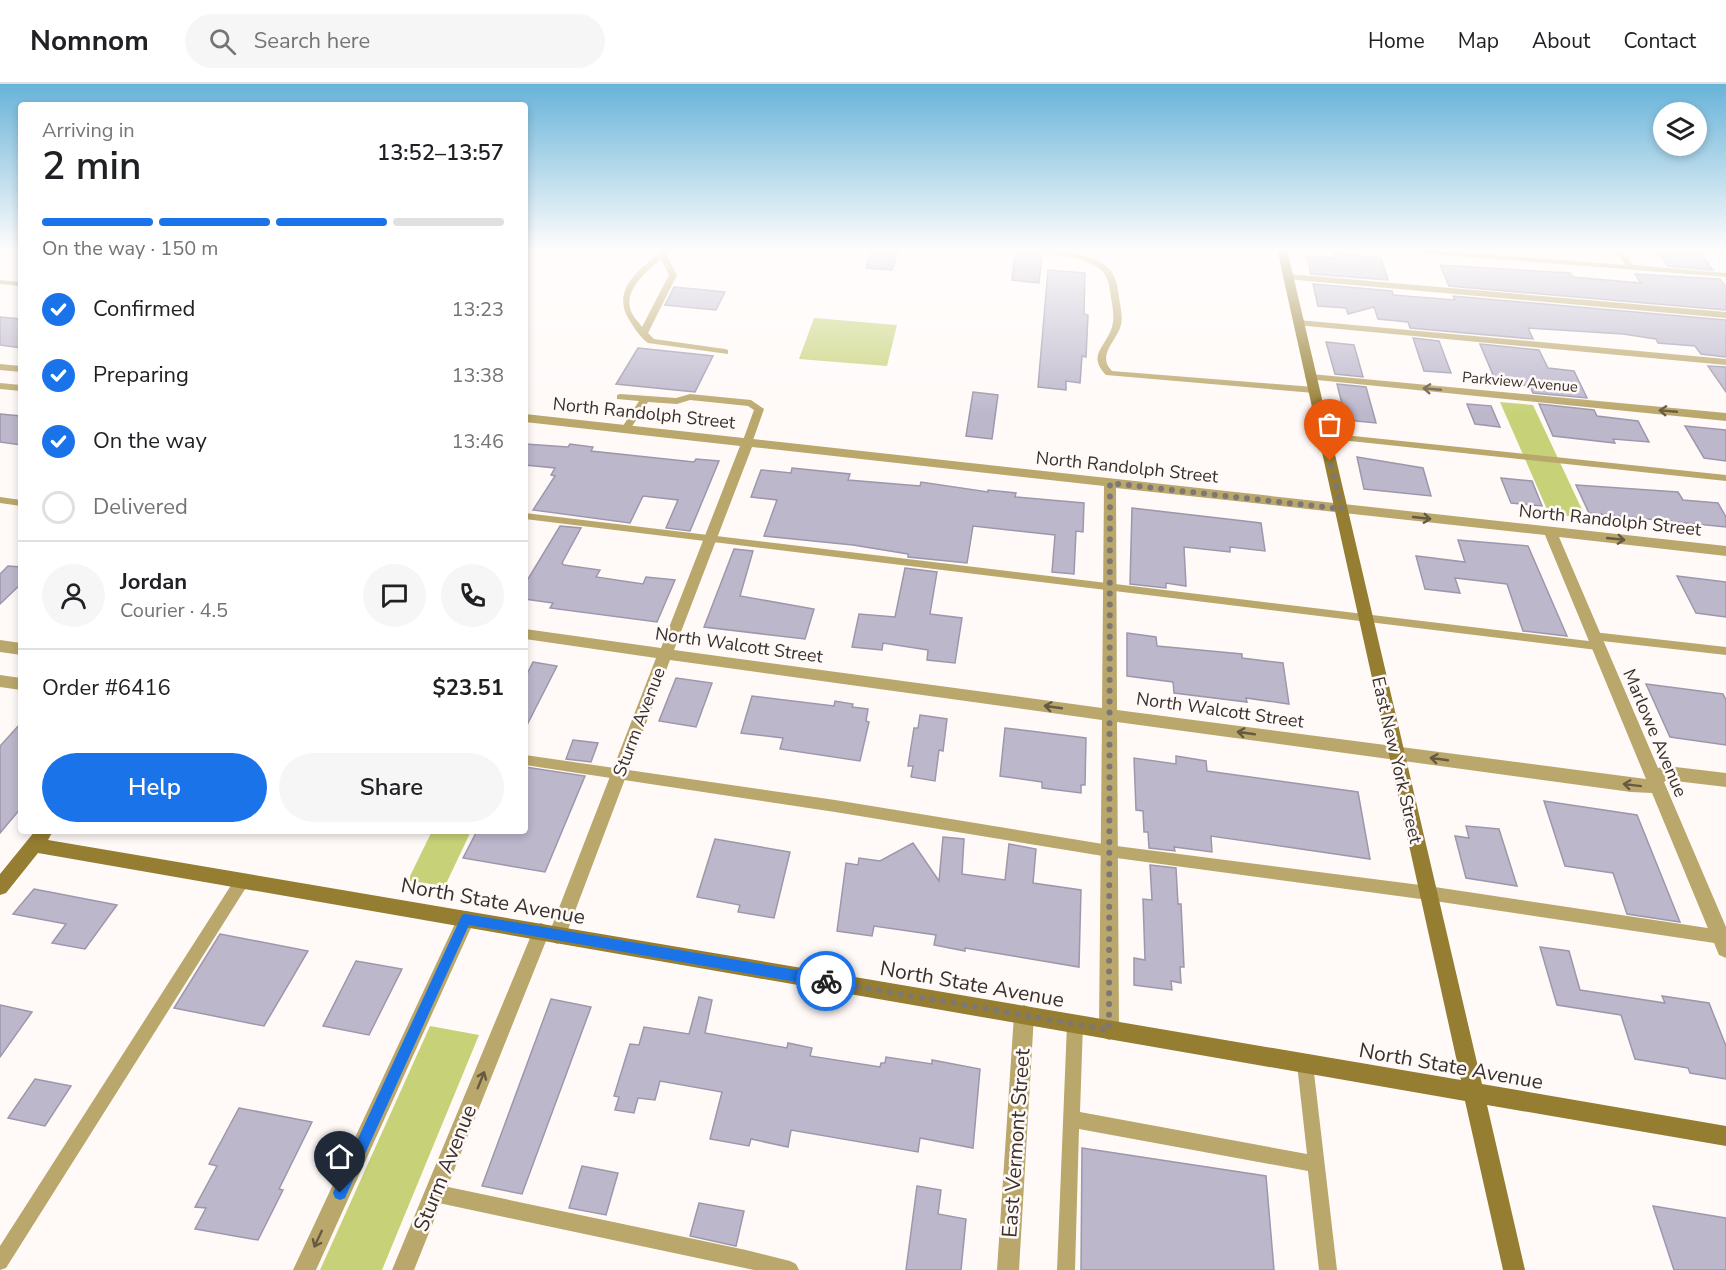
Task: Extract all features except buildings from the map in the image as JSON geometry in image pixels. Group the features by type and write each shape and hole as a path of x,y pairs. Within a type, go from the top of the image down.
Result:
{"main road":[{"name":"East New York Street","path":"1295,304 1342,509 1364,617 1514,1270"},
{"name":"North State Avenue","path":"39,838 242,881 1726,1136"},
{"path":"0,887 39,838"}],"street":[{"path":"1603,304 1726,315"},
{"path":"0,367 18,369"},
{"name":"Parkview Avenue","path":"1313,384 1726,417"},
{"path":"0,386 18,388"},
{"name":"North Randolph Street","path":"528,418 1726,551"},
{"name":"Sturm Avenue","path":"403,1270 434,1193 619,773 747,443"},
{"path":"1109,1030 1110,483"},
{"name":"Marlowe Avenue","path":"1550,532 1655,782 1723,936"},
{"name":"North Walcott Street","path":"528,634 1647,787 1655,782 1660,774 1673,773 1726,780"},
{"path":"0,646 18,649"},
{"path":"0,681 18,684"},
{"path":"304,1270 466,919"},
{"name":"East Vermont Street","path":"1008,1270 1024,1015"}],"lane":[{"path":"626,304 627,311 643,334 651,341 725,352"},
{"path":"643,334 658,304"},
{"path":"1114,304 1117,323 1101,354 1101,364 1109,373 1313,384"},
{"path":"1299,323 1726,362"},
{"path":"620,397 644,400 677,400 690,397 751,403 759,409 747,443"},
{"path":"626,429 644,400"},
{"path":"1325,436 1726,478"},
{"path":"0,500 18,503"},
{"path":"528,516 1364,617 1595,641 1726,651"},
{"path":"528,760 1109,851 1428,893 1723,936"},
{"path":"0,1262 242,881"},
{"path":"1066,1270 1075,1024"},
{"path":"1305,1064 1328,1270"},
{"path":"1071,1119 1316,1164"},
{"path":"434,1193 745,1264 790,1270"}],"green space":[{"path":"814,318 897,325 887,366 799,359"},
{"path":"1500,402 1533,405 1586,518 1549,514"},
{"path":"431,834 470,834 445,886 410,881 410,876"},
{"path":"430,1026 479,1035 382,1270 320,1270"}],"way so far":[{"path":"826,981 1109,1030 1110,483 1342,509 1330,461"}],"route":[{"path":"340,1193 466,919 826,981"}]}
